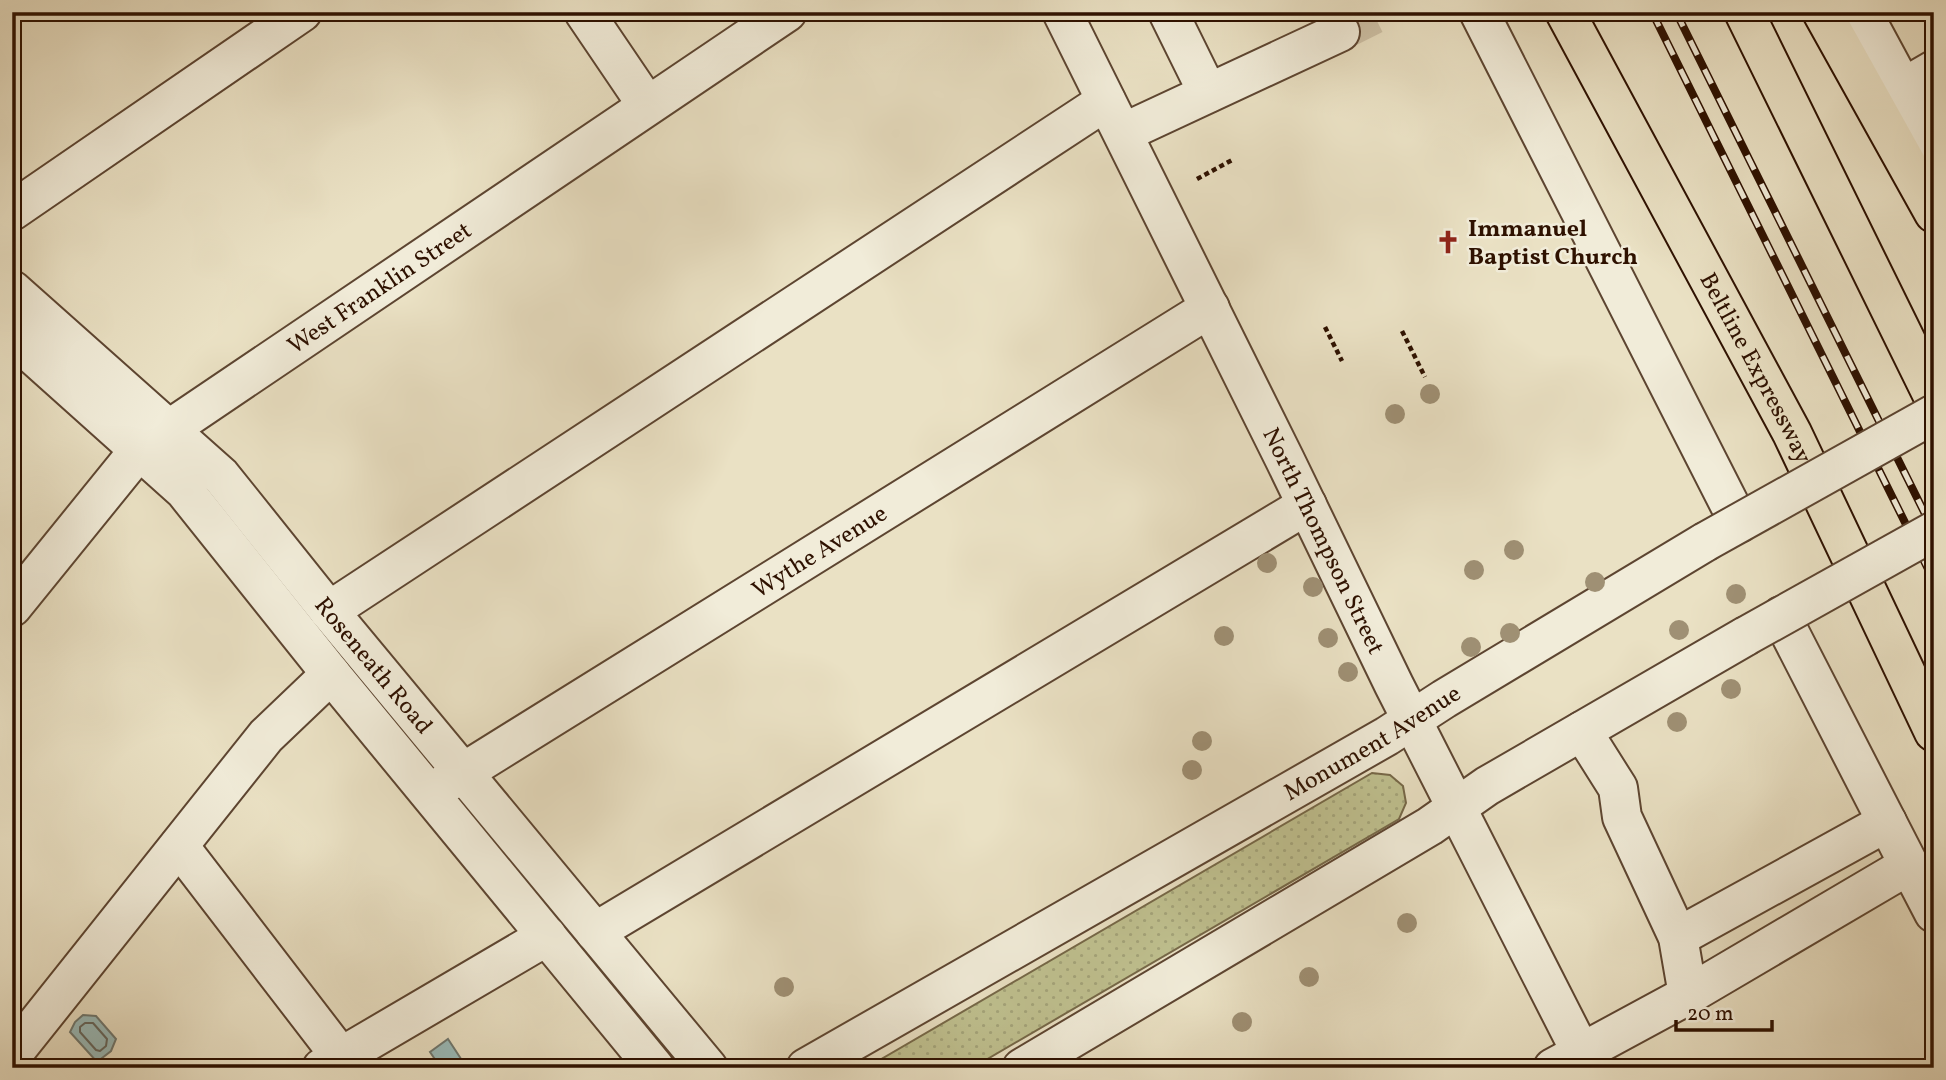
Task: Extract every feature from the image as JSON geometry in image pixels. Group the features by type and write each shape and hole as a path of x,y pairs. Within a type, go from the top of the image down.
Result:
{"highway":[{"name":"Beltline Expressway","path":"1565,12 1792,433 1934,732"},
{"path":"1744,12 1934,398"},
{"path":"1822,12 1934,213"}],"street":[{"path":"12,211 302,12"},
{"path":"584,12 647,105"},
{"name":"West Franklin Street","path":"12,607 155,440 787,12"},
{"name":"North Thompson Street","path":"1062,12 1456,808 1574,1063"},
{"path":"1168,12 1208,93"},
{"path":"1479,12 1739,523"},
{"path":"1862,12 1918,79 1934,145"},
{"path":"329,611 1115,117 1208,93 1339,33"},
{"name":"Roseneath Road","path":"12,290 155,440 184,490 331,674 655,1068"},
{"name":"Wythe Avenue","path":"429,793 1210,308"},
{"name":"Roseneath Road","path":"12,337 155,440 221,476 329,611 708,1068"},
{"name":"Monument Avenue","path":"806,1068 1412,720 1705,542 1934,414"},
{"path":"595,932 1307,505"},
{"path":"1022,1068 1423,830 1488,786 1746,636 1934,531"},
{"path":"1781,616 1934,913"},
{"path":"12,1055 266,736 331,674"},
{"path":"1582,731 1618,788 1622,817 1678,937 1688,995"},
{"path":"1678,937 1887,822"},
{"path":"179,846 331,1062 547,936"},
{"path":"1574,1063 1909,865"}],"path":[{"path":"1197,179 1234,159"},
{"path":"1325,327 1342,361"},
{"path":"1402,331 1425,377"}],"green space":[{"path":"1372,773 1390,775 1403,786 1406,803 1399,819 972,1068 866,1068"}],"water":[{"path":"83,1015 96,1016 116,1039 111,1051 97,1062 70,1032 75,1022"},
{"path":"448,1039 467,1068 441,1068 430,1052"}],"tunnel":[{"path":"1340,32 1380,12"}],"railway":[{"path":"1652,12 1934,581"},
{"path":"1676,12 1934,532"}],"place":[{"name":"Immanuel Baptist Church","path":"1448,242"}]}
